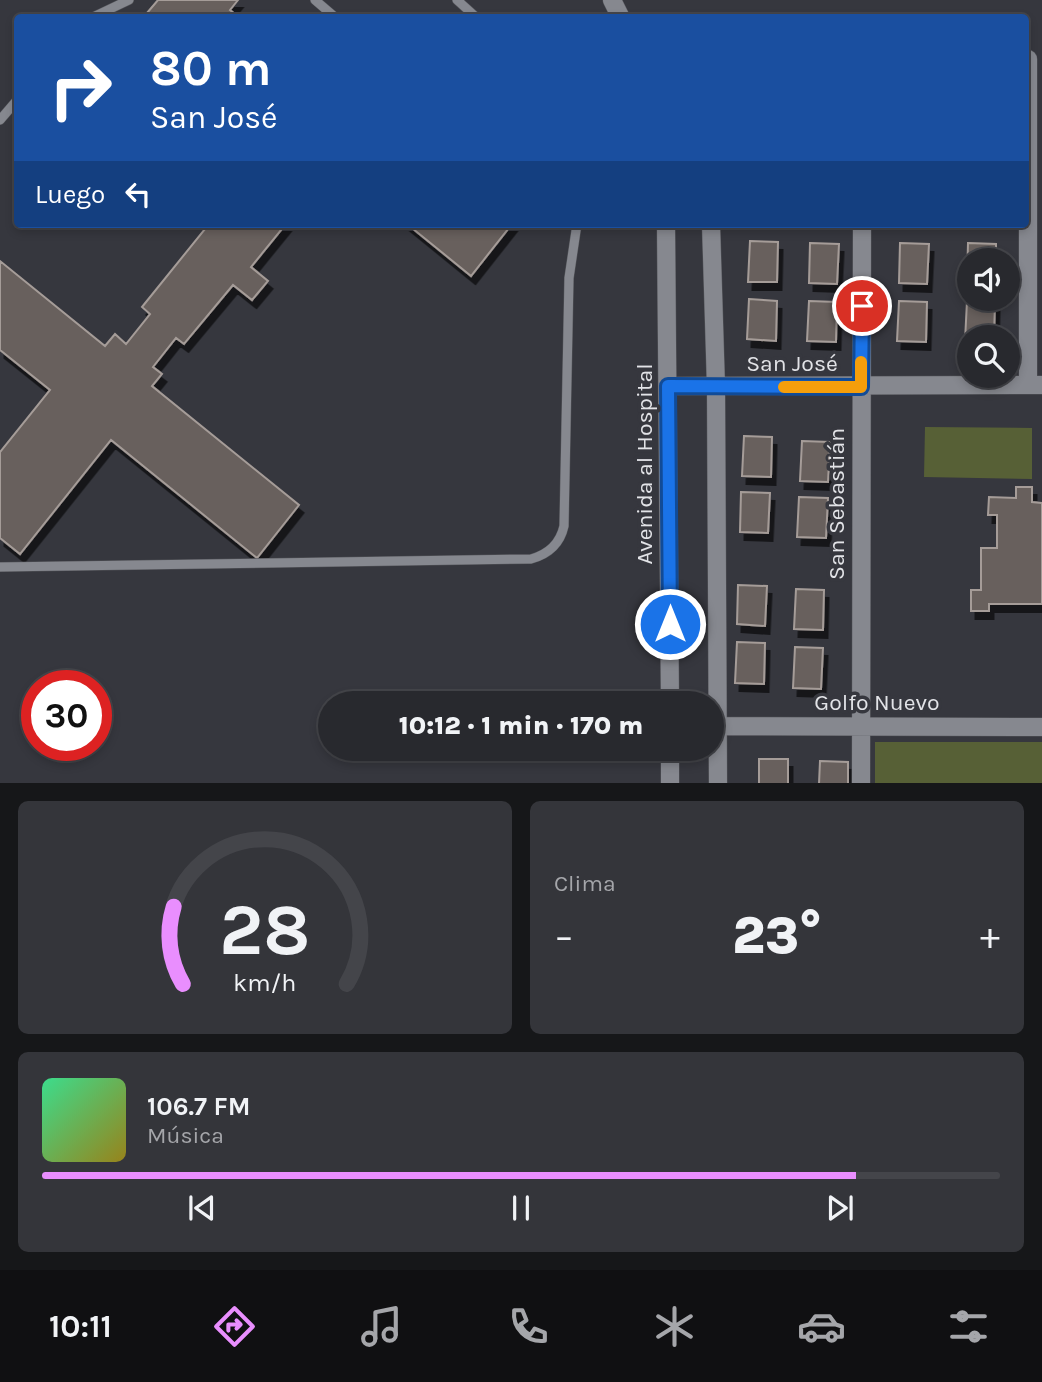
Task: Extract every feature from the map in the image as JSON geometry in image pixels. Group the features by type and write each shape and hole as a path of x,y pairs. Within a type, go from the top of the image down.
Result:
{"street":[{"path":"1032,59 1035,385"},
{"name":"Avenida al Hospital","path":"666,228 670,691"},
{"path":"711,228 716,387 715,691"},
{"name":"San Sebastián","path":"861,783 862,228"},
{"name":"San José","path":"668,386 1035,385"},
{"name":"Golfo Nuevo","path":"724,726 1042,727"},
{"path":"670,761 670,783"},
{"path":"717,761 718,783"}],"lane":[{"path":"99,14 129,0"},
{"path":"315,0 331,14"},
{"path":"457,0 473,14"},
{"path":"0,120 14,104"},
{"path":"0,567 531,559 542,556 559,541 564,526 569,278 576,228"}],"green space":[{"path":"925,427 1032,428 1032,479 924,477"},
{"path":"875,742 1042,742 1042,783 875,783"}],"building":[{"path":"158,0 238,0 230,10 235,14 147,13"},
{"path":"206,228 283,228 251,267 268,281 252,300 233,285 184,344 176,338 153,367 162,374 152,386 299,505 257,558 111,440 20,554 0,538 0,452 50,390 0,350 0,261 105,346 115,334 126,344 150,314 142,307"},
{"path":"412,228 509,228 471,276"},
{"path":"750,241 778,242 777,282 748,282"},
{"path":"810,243 839,244 837,284 809,283"},
{"path":"900,243 929,244 927,284 899,283"},
{"path":"968,243 996,244 996,248 968,248"},
{"path":"749,299 777,301 776,341 747,339"},
{"path":"809,301 837,302 836,342 807,341"},
{"path":"899,301 927,302 926,342 897,341"},
{"path":"966,311 995,311 994,325 966,325"},
{"path":"744,436 772,437 771,477 742,476"},
{"path":"802,441 830,442 828,482 800,481"},
{"path":"1016,487 1032,487 1032,502 1042,503 1042,604 989,604 989,611 971,611 971,590 981,590 981,548 997,548 997,515 988,515 989,497 1016,498"},
{"path":"741,492 770,493 768,533 740,532"},
{"path":"799,497 828,498 826,538 797,537"},
{"path":"738,585 767,586 765,626 737,624"},
{"path":"796,589 824,590 823,630 794,629"},
{"path":"737,642 765,643 764,684 735,683"},
{"path":"795,647 823,648 821,689 793,688"},
{"path":"759,759 788,759 788,783 759,783"},
{"path":"820,761 848,762 848,783 819,783"}],"slow traffic":[{"path":"784,387 861,387 861,362"}],"route":[{"path":"670,624 668,386 861,387 862,306"}]}
